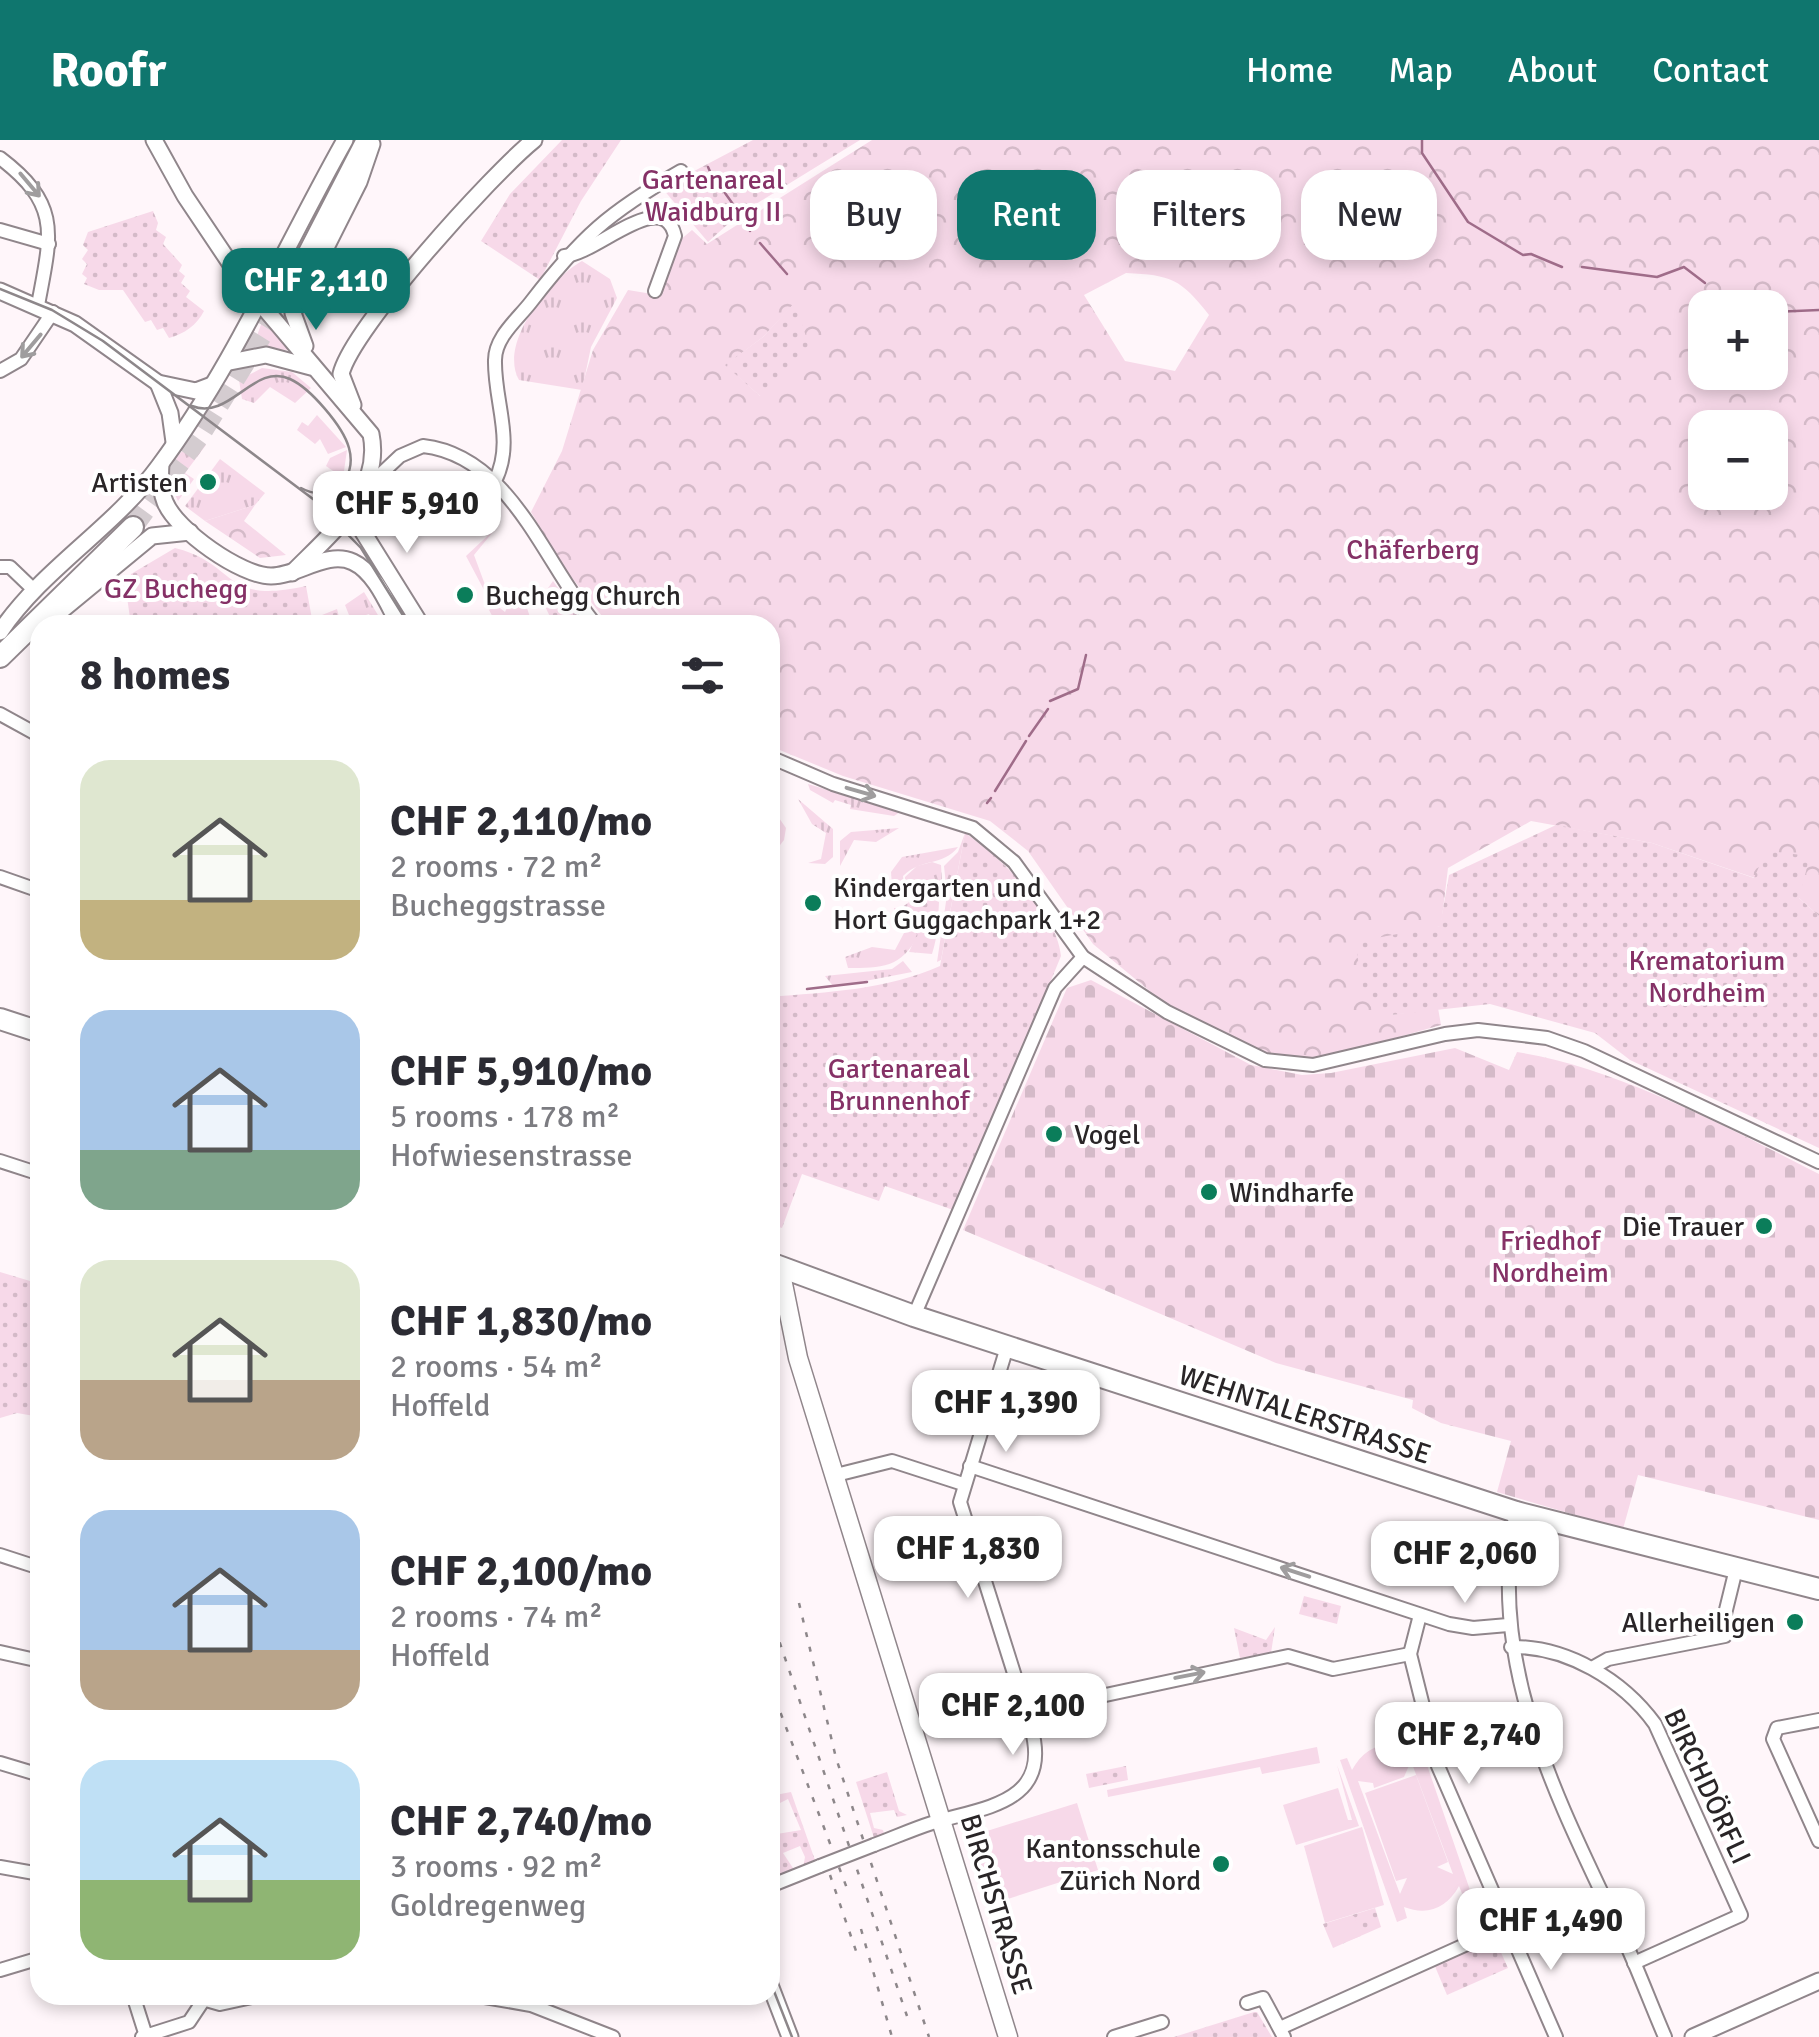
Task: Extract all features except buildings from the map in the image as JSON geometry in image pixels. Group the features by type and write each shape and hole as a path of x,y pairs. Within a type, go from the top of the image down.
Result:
{"main road":[{"path":"274,297 356,140"},
{"path":"274,297 370,140"},
{"path":"0,634 42,591 130,524 43,615"},
{"path":"0,644 42,591"},
{"path":"0,660 30,629"},
{"path":"0,1019 30,1029"},
{"name":"WEHNTALERSTRASSE","path":"780,1268 914,1316 1516,1512 1819,1589"},
{"name":"BIRCHSTRASSE","path":"780,1292 1008,2037"}],"street":[{"path":"154,140 185,196 274,297"},
{"path":"345,140 270,310 371,434 374,452 365,489 363,532 415,615"},
{"path":"314,368 294,313 358,182 370,140"},
{"path":"357,414 342,380 344,361 356,341 478,194 534,140"},
{"path":"0,158 38,192 48,216 49,244 46,309 21,360 0,371"},
{"path":"495,481 506,452 496,350 564,256 616,210 681,171"},
{"path":"564,256 588,252 643,217 664,218 676,236 656,291"},
{"path":"0,230 49,244"},
{"path":"0,290 46,309 158,382 190,390 216,383"},
{"path":"0,567 10,567 42,591 161,464 274,297"},
{"path":"230,362 266,354 314,368 356,341"},
{"path":"158,382 170,413 174,442"},
{"path":"292,573 365,489 400,456 424,446 445,453 495,481 589,615"},
{"path":"161,464 164,501 190,532 245,570 266,576 292,573 332,558 354,563 378,590 392,615"},
{"path":"57,615 152,536 190,532"},
{"path":"0,660 30,636"},
{"path":"0,714 30,730"},
{"path":"780,761 833,784 973,828 1027,875 1083,957 1155,1005 1265,1060 1312,1065 1478,1030 1547,1038 1584,1051 1819,1162"},
{"path":"0,877 30,888"},
{"path":"914,1316 1055,988 1083,957"},
{"path":"0,1161 30,1171"},
{"path":"780,1882 944,1820 1001,1804 1021,1789 1036,1751 961,1513 963,1484 1008,1346"},
{"path":"836,1475 892,1461 963,1484"},
{"path":"970,1466 1462,1628 1508,1625"},
{"path":"1516,1512 1508,1568 1508,1625 1524,1706 1580,1848 1665,2037"},
{"path":"0,1555 30,1565"},
{"path":"1592,1668 1608,1659 1726,1636 1723,1622 1736,1569"},
{"path":"1420,1615 1410,1654 1438,1766 1556,2037"},
{"name":"BIRCHDÖRFLI","path":"1512,1647 1592,1668 1636,1698 1654,1724 1741,1915 1634,1963"},
{"path":"0,1652 30,1660"},
{"path":"1026,1712 1288,1656 1343,1668 1410,1654"},
{"path":"1819,1720 1777,1728 1773,1739 1819,1841"},
{"path":"0,1764 30,1772"},
{"path":"0,1868 30,1872"},
{"path":"1247,2003 1263,1998 1282,2032 1507,1926"},
{"path":"0,1970 30,1961"},
{"path":"1693,2037 1819,1981"},
{"path":"135,2005 144,2036 169,2033 189,2022 201,2005"},
{"path":"531,2005 613,2037"},
{"path":"778,2005 790,2037"},
{"path":"1114,2037 1162,2022"}],"green space":[{"path":"562,140 621,140 581,201 540,280 481,241 510,194"},
{"name":"Gartenareal Waidburg II","path":"753,140 860,140 738,215 708,242 662,188"},
{"name":"Chäferberg","path":"872,140 1819,140 1819,916 1799,898 1755,878 1652,843 1531,821 1448,868 1441,926 1418,932 1391,1015 1438,1008 1441,1025 1332,1056 1302,1060 1273,1056 1169,1007 1093,944 1028,851 990,821 843,776 780,750 780,615 601,615 562,565 531,512 562,451 593,350 628,290 658,295 679,241 692,230 707,244 810,179 810,260 937,260 937,170 824,170","holes":["1126,273 1154,275 1182,286 1209,315 1175,371 1125,361 1084,295","795,303 760,396 726,365 763,337"]},
{"path":"153,211 158,223 156,230 166,237 163,244 182,265 179,271 185,276 181,283 190,291 186,297 204,311 190,328 169,338 151,320 145,322 123,290 99,290 84,284 87,278 82,274 87,264 82,259 88,250 83,245 88,232"},
{"path":"582,261 610,279 617,298 591,347 582,390 519,380 514,365 521,331 542,297"},
{"path":"795,302 811,352 781,383 760,396 725,365 763,337"},
{"path":"265,314 290,350 252,349"},
{"path":"262,368 292,372 311,388 295,403 270,387 254,403 242,399 239,380"},
{"path":"317,415 346,447 328,454 320,439 315,444 297,430 302,422 308,426"},
{"path":"199,443 206,445 185,473 194,479 178,501 172,483 174,465 182,451"},
{"path":"347,450 343,478 326,466 330,458"},
{"path":"220,459 265,493 255,505 205,521 185,506"},
{"path":"255,505 244,521 286,555 260,558 205,521"},
{"path":"497,527 474,555 491,601 505,612 512,597 527,608 529,615 492,615 489,610 493,607 466,556"},
{"name":"GZ Buchegg","path":"175,548 210,563 244,587 278,590 306,586 311,615 130,615 127,597 131,574"},
{"path":"553,581 577,615 549,615 541,598"},
{"path":"364,592 378,615 349,615 345,605"},
{"path":"808,784 900,812 894,816 850,809 851,805 835,800 833,803 810,790"},
{"path":"798,799 833,829 833,857 825,864 808,863 821,859 826,833 812,824"},
{"path":"780,819 786,828 780,845"},
{"name":"Krematorium Nordheim","path":"1556,825 1652,843 1754,878 1766,851 1810,856 1799,898 1819,916 1819,1148 1630,1060 1595,1033 1490,1004 1391,1015 1364,993 1355,942 1440,926 1449,875"},
{"path":"899,828 876,842 854,840 840,866 840,841 851,832"},
{"path":"965,833 941,960 937,962 947,895 944,866 958,852"},
{"name":"Gartenareal Brunnenhof","path":"965,833 1025,887 1049,922 1061,956 956,1211 885,1186 879,1201 802,1174 780,1227 780,996 878,985 940,966"},
{"path":"958,847 945,857 910,870 903,876 905,900 893,900 891,872 902,857"},
{"path":"932,862 941,865 943,898 920,890 910,897 905,893 905,877 917,866"},
{"path":"920,894 939,902 932,954 909,952 917,934 901,908"},
{"path":"894,908 901,908 918,935 912,946 889,964 848,968 845,957 872,947 895,950 904,933 894,919"},
{"path":"903,961 912,972 834,987 825,976 892,969"},
{"name":"Friedhof Nordheim","path":"1091,980 1251,1065 1302,1075 1331,1073 1455,1048 1509,1070 1517,1052 1555,1060 1671,1101 1819,1174 1819,1520 1638,1475 1623,1529 1497,1492 1511,1441 1441,1423 1412,1408 1413,1400 1276,1363 963,1230 1067,988"},
{"path":"0,1272 30,1281 30,1415 17,1413 0,1418"},
{"path":"1304,1596 1341,1606 1337,1624 1299,1614"},
{"path":"1275,1627 1271,1653 1240,1658 1234,1628 1266,1640"},
{"path":"1411,1731 1417,1736 1471,1893 1463,1896 1459,1886 1449,1900 1436,1908 1421,1911 1404,1907 1407,1918 1397,1922 1340,1760 1347,1758 1352,1770 1376,1747 1409,1749 1404,1732","holes":["1411,1761 1453,1874 1437,1867 1448,1862 1416,1775 1365,1793 1396,1881 1407,1878 1400,1894 1358,1781 1373,1783 1374,1788 1404,1777"]},
{"path":"1317,1747 1320,1763 1262,1774 1260,1767 1108,1797 1107,1790"},
{"path":"1337,1765 1359,1826 1296,1845 1283,1805 1338,1788 1348,1820 1352,1820"},
{"path":"1126,1766 1128,1780 1089,1788 1086,1774"},
{"path":"887,1772 899,1811 907,1815 897,1817 894,1810 870,1813 874,1828 883,1830 885,1837 875,1841 856,1782"},
{"path":"791,1792 816,1863 803,1868 805,1857 800,1846 783,1853 795,1871 780,1876 780,1834 801,1830 788,1799 780,1803 780,1794"},
{"path":"1077,1803 1098,1870 992,1904 971,1836"},
{"path":"1362,1827 1384,1905 1325,1923 1304,1846"},
{"path":"1375,1908 1381,1927 1333,1948 1323,1924"},
{"path":"1354,1916 1361,1936 1334,1946 1327,1926"},
{"path":"1494,1937 1508,1968 1447,1995 1434,1964"},
{"path":"1254,2012 1272,2037 1174,2037"}],"waterway":[{"path":"1422,140 1422,153 1468,222 1523,255 1531,254 1562,267"},
{"path":"708,167 712,176"},
{"path":"713,178 723,192"},
{"path":"725,193 740,214"},
{"path":"744,219 750,231"},
{"path":"760,243 787,274"},
{"path":"1582,267 1657,277 1684,267 1705,283"},
{"path":"1788,311 1819,310"},
{"path":"1050,701 1078,689 1086,655"},
{"path":"1029,736 1048,709"},
{"path":"995,791 1026,741"},
{"path":"987,803 991,798"},
{"path":"807,989 867,982"}],"tunnel":[{"path":"133,527 199,437 286,297"}],"tram line":[{"path":"0,289 52,310 103,341 313,499 361,548 403,615"},
{"path":"192,406 218,406 265,378 277,376 298,384 333,419 346,439 351,460 345,479 331,491 301,488"},
{"path":"779,2005 792,2037"}],"railway":[{"path":"799,1603 836,1758 929,2037"},
{"path":"780,1643 907,2016"},
{"path":"780,1711 848,1891"},
{"path":"830,1875 856,1951"},
{"path":"861,1929 892,2037"}],"place":[{"name":"Artisten","path":"208,482"},
{"name":"Buchegg Church","path":"465,595"},
{"name":"Kindergarten und Hort Guggachpark 1+2","path":"813,903"},
{"name":"Vogel","path":"1054,1134"},
{"name":"Windharfe","path":"1209,1192"},
{"name":"Die Trauer","path":"1764,1226"},
{"name":"Allerheiligen","path":"1795,1622"},
{"name":"Kantonsschule Zürich Nord","path":"1221,1864"}]}
